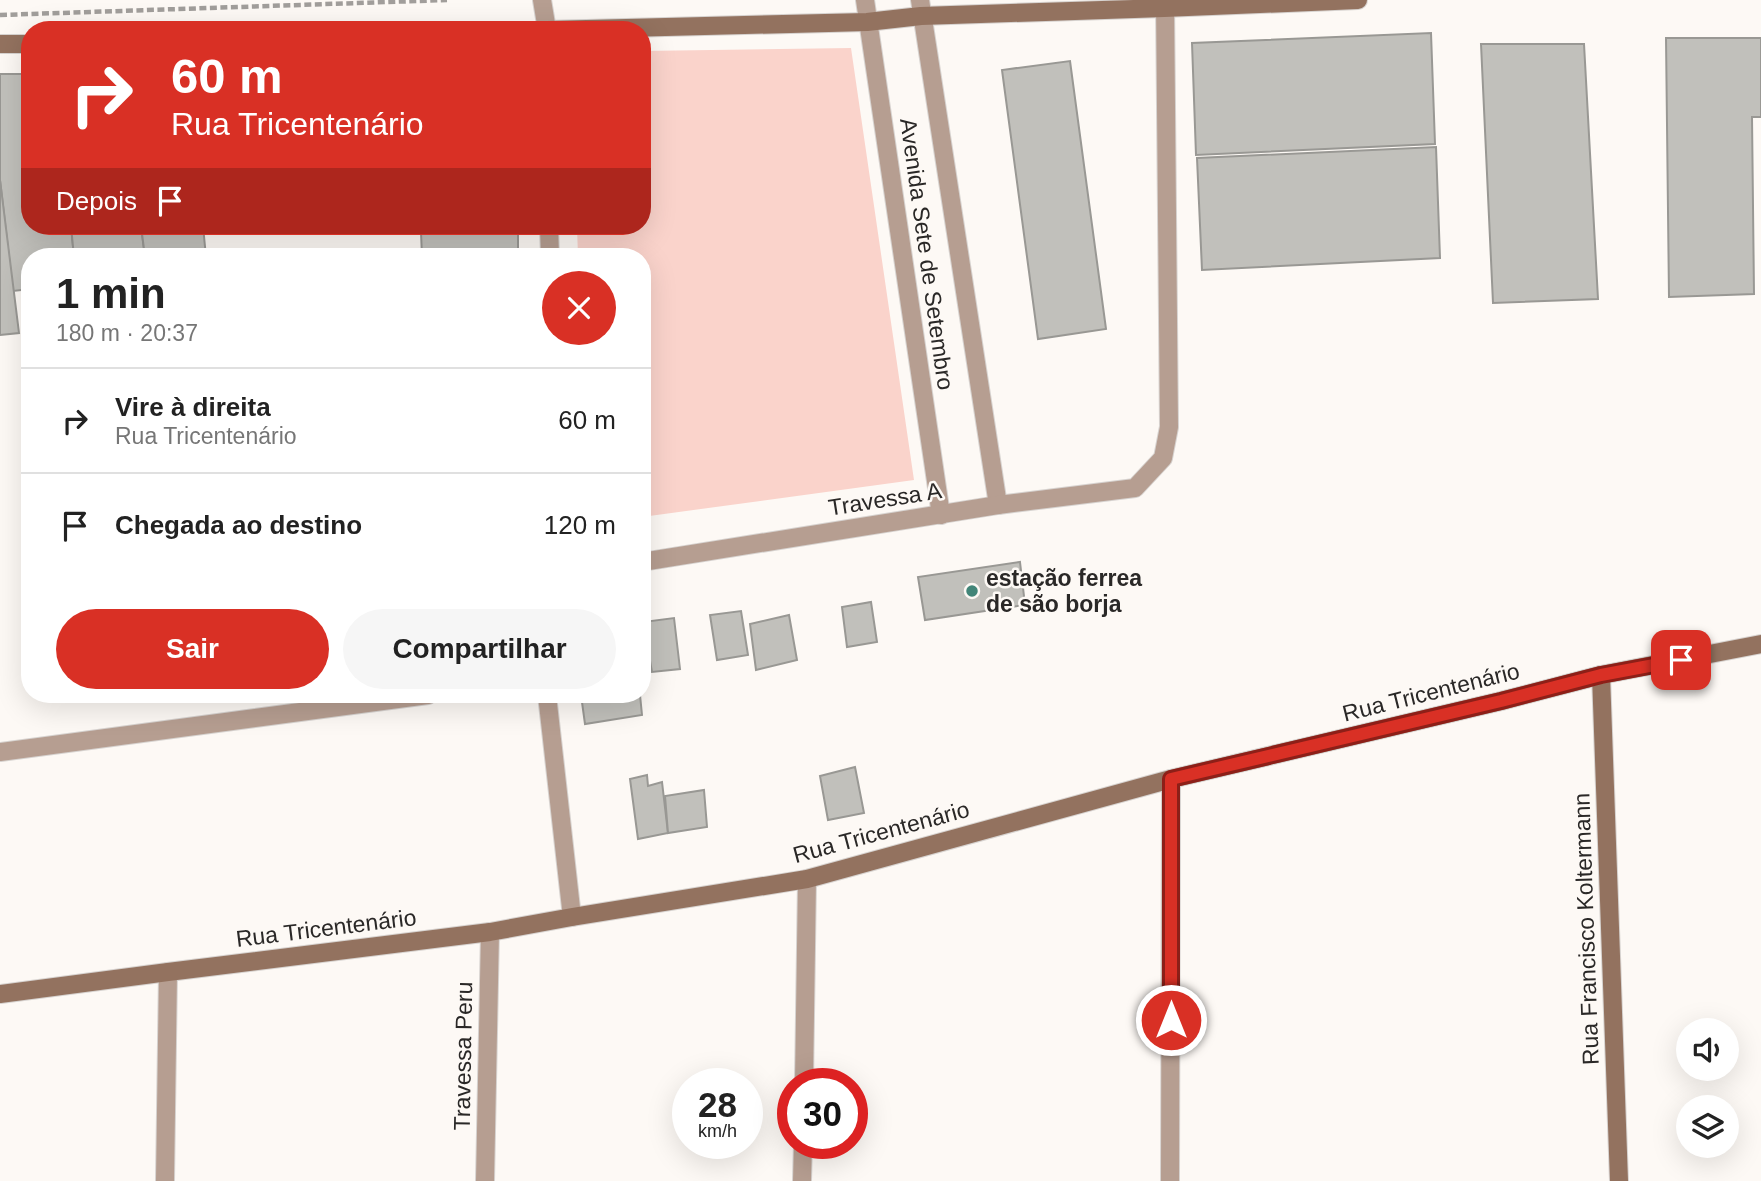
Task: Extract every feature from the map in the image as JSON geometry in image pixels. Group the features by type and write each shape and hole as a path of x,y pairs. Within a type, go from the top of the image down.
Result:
{"street":[{"path":"542,0 546,21"},
{"name":"Avenida Sete de Setembro","path":"865,0 941,515"},
{"path":"651,27 867,22 920,8 1358,0"},
{"name":"Travessa A","path":"651,561 999,505 1135,488 1163,458 1169,427 1164,4"},
{"name":"Avenida Sete de Setembro","path":"920,8 999,505"},
{"path":"0,44 21,44"},
{"name":"Rua Tricentenário","path":"0,994 490,933 807,879 1171,779 1601,675 1761,644"},
{"name":"Rua Francisco Koltermann","path":"1601,675 1619,1181"},
{"path":"0,752 368,703"},
{"path":"548,703 572,917"},
{"path":"1170,1181 1171,779"},
{"path":"804,1068 807,879"},
{"name":"Travessa Peru","path":"485,1181 490,933"},
{"path":"165,1181 168,972"},
{"path":"802,1181 803,1159"}],"path":[{"path":"0,15 447,0"}],"shaded area":[{"path":"851,48 914,480 651,516 651,248 578,248 577,235 651,235 651,51"}],"building":[{"path":"1431,33 1435,144 1196,155 1192,43"},
{"path":"1666,38 1761,38 1761,117 1752,117 1754,294 1669,297"},
{"path":"1481,44 1584,44 1598,299 1493,303"},
{"path":"1070,61 1106,329 1038,339 1002,70"},
{"path":"0,74 21,74 21,235 72,235 73,248 21,248 21,290 13,291 0,180"},
{"path":"1436,147 1440,258 1202,270 1197,158"},
{"path":"0,180 19,333 0,335"},
{"path":"72,235 142,235 144,248 73,248"},
{"path":"142,235 204,235 205,248 144,248"},
{"path":"421,235 518,235 518,248 422,248"},
{"name":"estação ferrea de são borja","path":"1020,562 1025,605 925,620 918,577"},
{"path":"871,602 877,642 847,647 842,607"},
{"path":"741,611 748,655 717,660 710,615"},
{"path":"789,615 797,660 756,670 750,624"},
{"path":"674,618 680,669 652,672 651,621"},
{"path":"582,703 641,703 642,715 585,724"},
{"path":"855,767 864,813 828,820 820,776"},
{"path":"647,775 648,786 662,782 668,833 638,839 630,779"},
{"path":"704,790 707,827 668,833 665,796"}],"place":[{"name":"estação ferrea de são borja","path":"972,591"}],"route":[{"path":"1171,1020 1171,779 1601,675 1681,660"}]}
